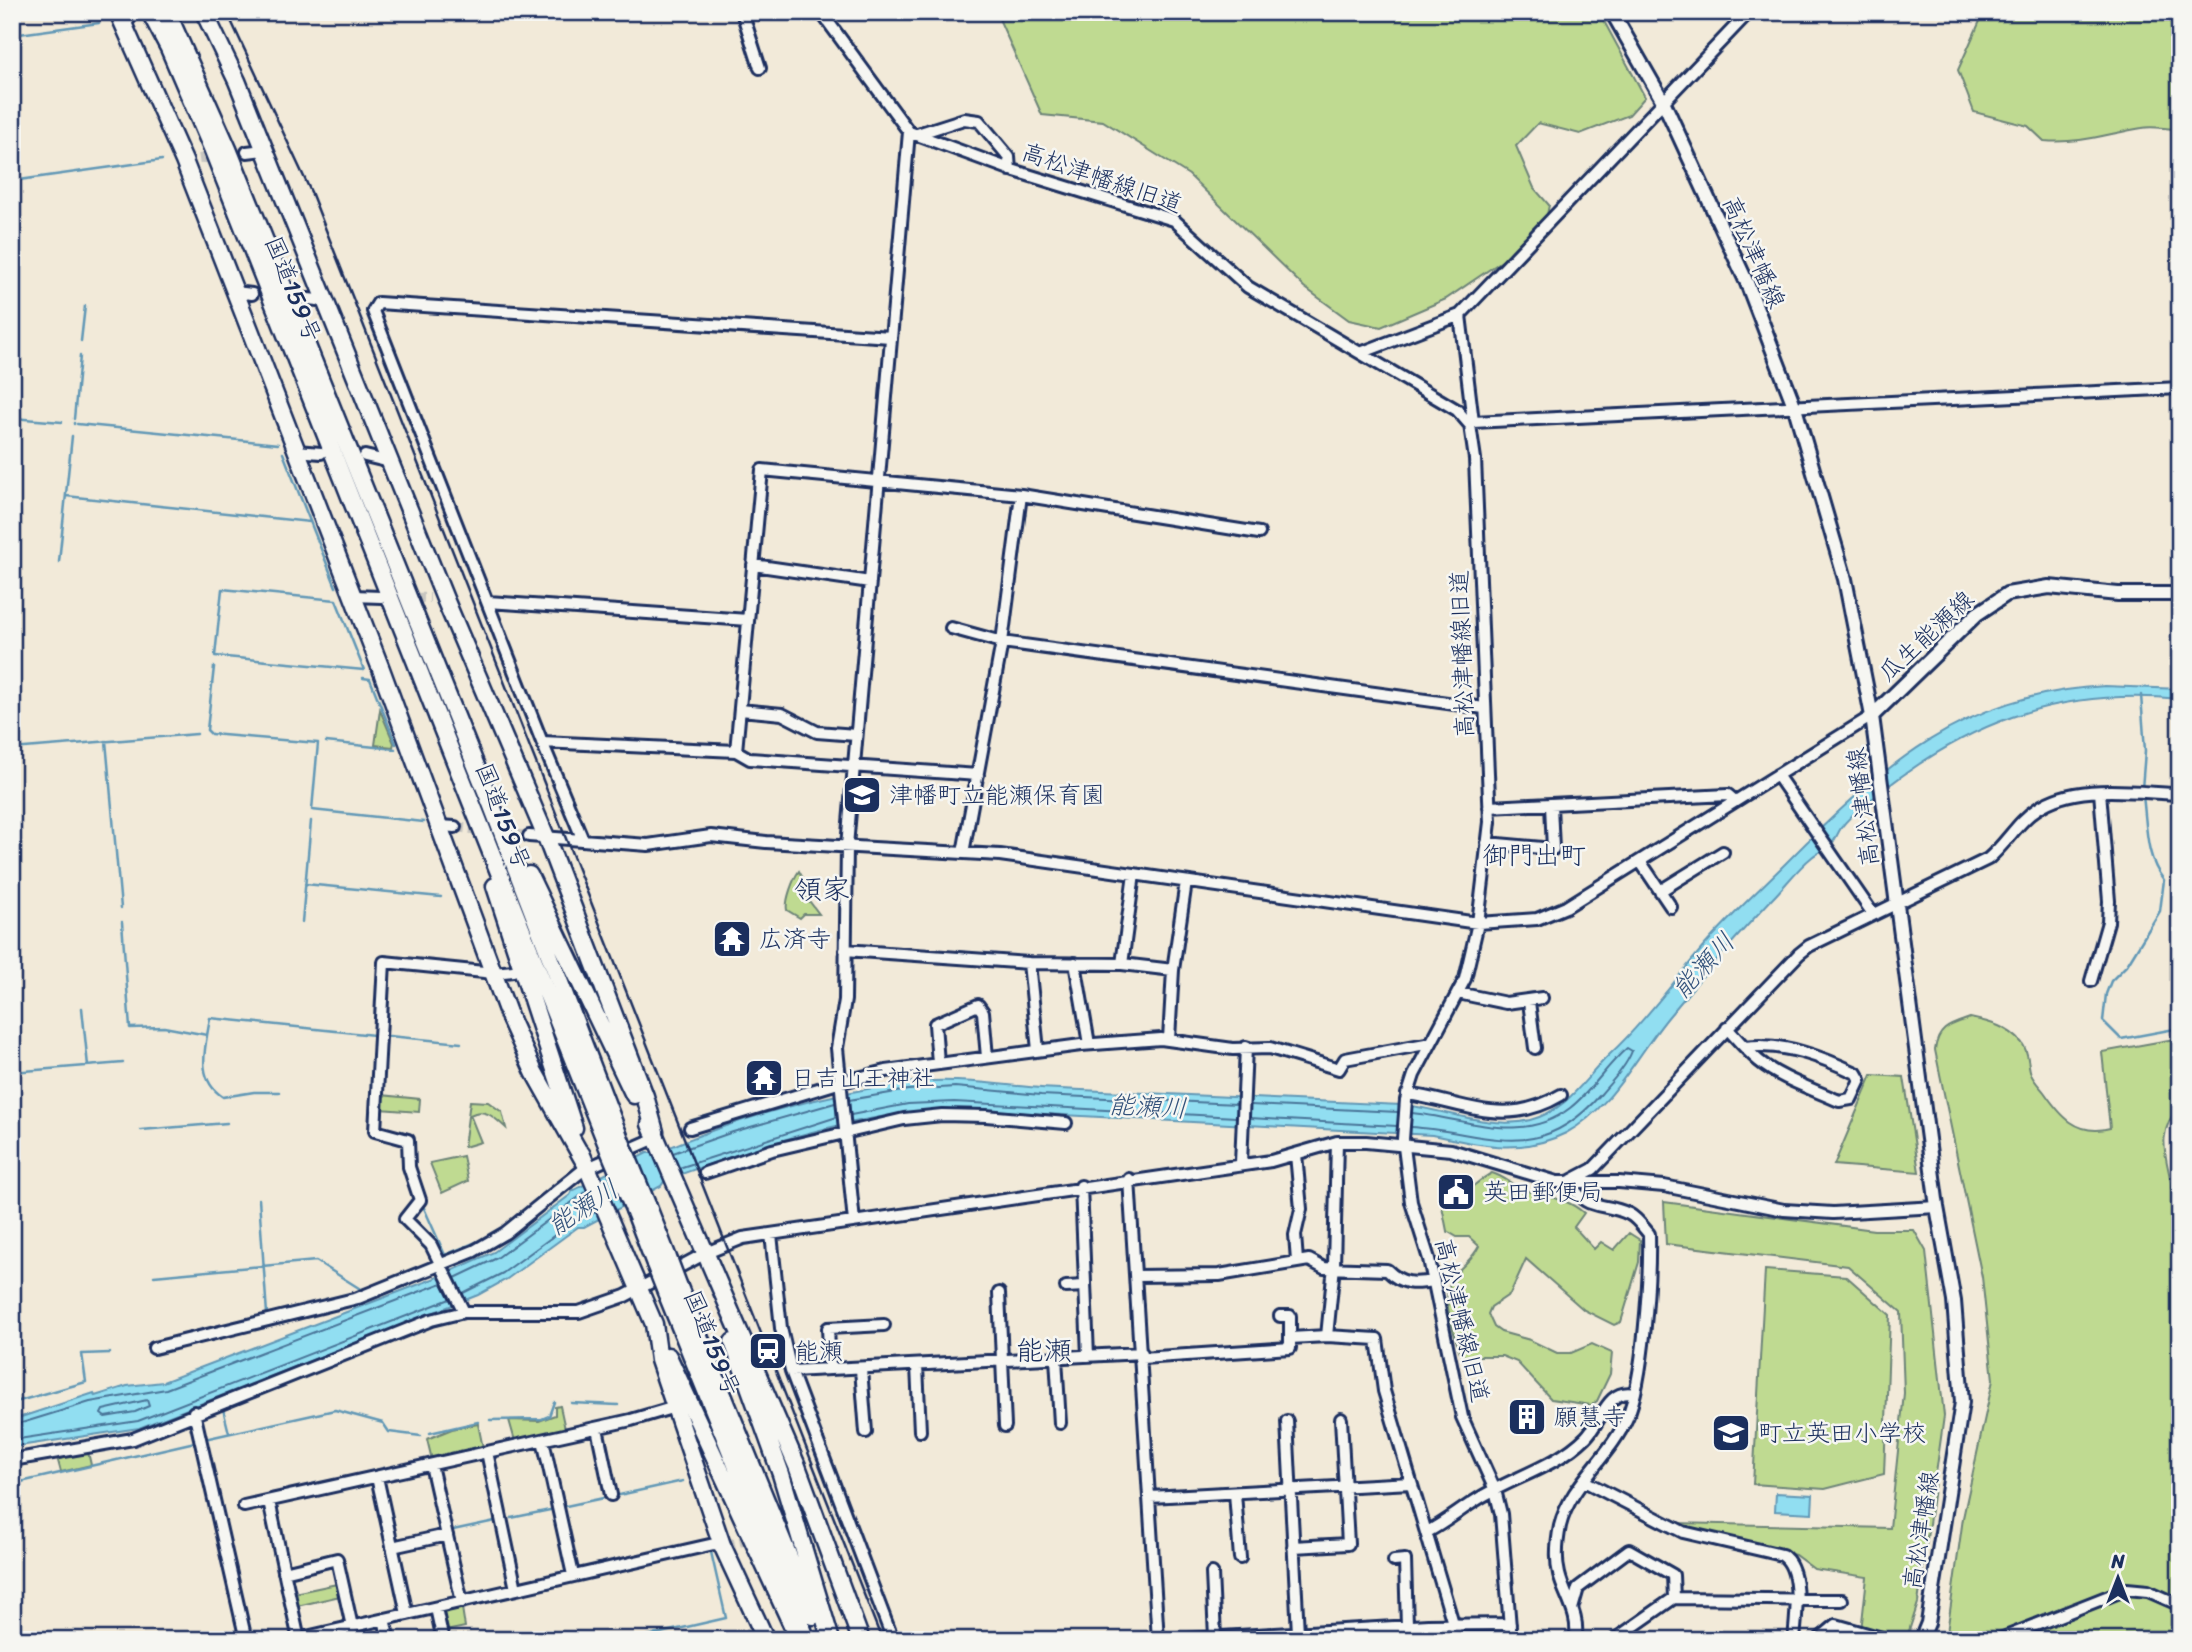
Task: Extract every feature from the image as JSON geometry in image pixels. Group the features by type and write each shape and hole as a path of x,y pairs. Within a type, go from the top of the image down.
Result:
{"highway":[{"name":"国道159号","path":"150,12 169,48 212,148 446,732 642,1209 807,1640"},
{"name":"国道159号","path":"167,12 229,149 492,806 616,1147"},
{"path":"204,12 237,81 327,301 390,462 438,599 546,837 577,945 645,1096 657,1137"},
{"path":"124,15 191,160 234,292 447,827 494,973 534,1072 586,1167 772,1587 799,1640"},
{"path":"446,732 443,746 507,919 586,1167"},
{"path":"492,806 503,816 550,921 657,1137 797,1466 812,1525 860,1640"},
{"path":"714,1272 723,1315 781,1475 831,1640"},
{"name":"国道159号","path":"673,1290 823,1640"},
{"path":"654,1324 659,1360 723,1545 766,1640"}],"main road":[{"name":"高松津幡線","path":"1612,12 1664,103 1747,282 1795,408 1845,579 1872,716 1937,1207 1954,1301 1962,1402 1928,1623 1921,1640"},
{"name":"瓜生能瀬線","path":"1872,716 1977,614 2007,594 2049,587 2118,594 2180,594"}],"street":[{"path":"742,12 760,68"},
{"path":"821,12 912,134 891,337 847,846 845,1000 837,1048 854,1222"},
{"path":"1363,352 1460,315 1749,12"},
{"path":"912,134 964,119 979,121 1009,157 1010,170"},
{"name":"高松津幡線旧道","path":"912,134 1010,170 1174,220 1248,287 1363,352 1457,411 1471,423 1475,459 1489,807 1488,843 1478,923 1465,979 1406,1097 1403,1143 1411,1202 1434,1281 1462,1417 1495,1490 1501,1514 1511,1640"},
{"path":"247,152 264,150"},
{"path":"234,292 252,294"},
{"path":"308,299 327,301"},
{"path":"583,840 373,311 377,303 891,337"},
{"path":"1460,315 1471,423 2180,388"},
{"path":"296,450 321,453"},
{"path":"365,456 390,462"},
{"path":"736,751 762,470 1021,495 1259,533"},
{"path":"963,853 1002,642 1021,495"},
{"path":"753,565 870,582"},
{"path":"353,596 381,597"},
{"path":"488,602 748,620"},
{"path":"951,628 1002,642 1484,708"},
{"path":"740,710 782,715 817,732 856,735"},
{"path":"529,835 649,845 711,836 963,853 1134,874 1478,923 1537,919 1566,907 1872,716"},
{"path":"542,742 736,751 750,759 978,775"},
{"path":"1777,775 1873,914"},
{"path":"2091,981 2108,922 2109,901 2100,792"},
{"path":"1570,1181 1593,1168 1799,954 1873,914 1988,859 2045,803 2059,798 2100,792 2180,794"},
{"path":"1489,807 1728,795 1735,801"},
{"path":"1488,843 1553,849 1551,805"},
{"path":"1660,891 1723,852"},
{"path":"1640,861 1671,907"},
{"path":"1122,964 1134,874"},
{"path":"1169,1040 1173,970 1186,882"},
{"path":"845,950 1029,963 1122,964 1173,970"},
{"path":"463,1310 431,1245 405,1219 420,1200 409,1167 408,1140 375,1131 384,962 494,973 513,971"},
{"path":"1029,963 1038,1050"},
{"path":"1075,963 1089,1044"},
{"path":"1458,993 1492,1002 1529,1002 1542,998"},
{"path":"1529,1002 1535,1048"},
{"path":"938,1063 935,1024 978,1005 983,1012 987,1057"},
{"path":"1727,1028 1745,1047 1768,1067 1839,1101 1851,1099 1860,1080 1856,1073 1817,1056 1781,1047 1745,1047"},
{"path":"690,1128 839,1086 938,1063 1089,1044 1169,1040 1233,1049 1270,1048 1339,1069 1345,1059 1432,1043"},
{"path":"1241,1163 1246,1048"},
{"path":"1406,1097 1513,1113 1546,1104 1561,1095"},
{"path":"705,1173 772,1150 904,1119 942,1115 1066,1124"},
{"path":"154,1348 358,1298 443,1266 505,1233 586,1167 657,1137"},
{"path":"12,1460 133,1438 431,1320 463,1310 579,1312 625,1296 640,1285 706,1252 743,1238 1271,1160 1337,1142 1403,1143 1451,1150 1557,1182 1664,1186 1784,1210 1833,1213 1937,1207"},
{"path":"1327,1336 1334,1266 1337,1142"},
{"path":"1296,1154 1301,1209 1295,1236 1297,1261"},
{"path":"1129,1179 1158,1640"},
{"path":"1570,1181 1578,1197 1589,1205 1611,1207 1633,1216 1649,1234 1634,1394 1627,1418 1567,1506 1556,1552 1559,1575 1572,1609 1575,1640"},
{"path":"1081,1186 1088,1356"},
{"path":"771,1234 780,1328 791,1371 893,1640"},
{"path":"1136,1276 1219,1275 1309,1260 1324,1268 1334,1266 1387,1270 1398,1281 1413,1284 1434,1281"},
{"path":"1066,1287 1084,1286"},
{"path":"999,1293 1005,1426"},
{"path":"791,1371 1290,1348 1290,1316 1280,1316"},
{"path":"830,1369 828,1328 884,1325"},
{"path":"1290,1338 1327,1336 1377,1339 1384,1391 1458,1640"},
{"path":"1056,1358 1060,1423"},
{"path":"916,1366 920,1431"},
{"path":"861,1368 866,1432"},
{"path":"1427,1532 1495,1490 1568,1452 1594,1429 1616,1395 1623,1392 1634,1394"},
{"path":"244,1506 597,1428 675,1407"},
{"path":"194,1412 246,1640"},
{"path":"1293,1547 1348,1544 1342,1419"},
{"path":"1287,1421 1297,1633"},
{"path":"597,1428 611,1495"},
{"path":"543,1440 573,1575"},
{"path":"487,1452 516,1589"},
{"path":"431,1465 462,1602"},
{"path":"377,1477 407,1614"},
{"path":"1584,1481 1683,1532 1782,1555 1791,1561 1795,1572 1794,1640"},
{"path":"1150,1497 1411,1483"},
{"path":"1235,1493 1240,1558"},
{"path":"270,1501 297,1639 573,1575 714,1544 723,1545"},
{"path":"392,1547 447,1535"},
{"path":"1572,1609 1578,1588 1629,1550 1672,1575 1674,1598"},
{"path":"284,1572 338,1559 355,1640"},
{"path":"1394,1561 1405,1560 1407,1626"},
{"path":"1212,1573 1215,1637"},
{"path":"1998,1640 2127,1589 2148,1591 2180,1605"},
{"path":"1614,1640 1674,1598 1842,1601"},
{"path":"436,1608 443,1640"},
{"path":"384,1619 389,1640"},
{"path":"1171,1640 1407,1626 1510,1624"},
{"path":"1818,1640 1836,1625 1889,1640"}],"green space":[{"path":"996,12 1599,12 1645,97 1629,115 1580,134 1538,123 1516,146 1534,188 1549,205 1546,220 1518,250 1446,299 1381,327 1349,320 1304,287 1189,175 1103,121 1042,115"},
{"path":"1984,12 2180,12 2180,129 2147,127 2082,140 2044,141 2028,126 1974,112 1958,70"},
{"path":"380,710 394,743 393,747 375,745"},
{"path":"799,871 807,886 804,894 819,914 804,914 800,918 787,910 790,890"},
{"path":"1970,1018 1999,1026 2017,1037 2026,1051 2031,1074 2056,1109 2079,1127 2098,1130 2110,1128 2102,1052 2180,1038 2180,1105 2167,1127 2164,1148 2173,1194 2174,1231 2180,1242 2180,1640 1946,1640 1963,1518 1993,1380 1982,1277 1935,1050 1939,1036 1946,1028"},
{"path":"1872,1075 1904,1077 1919,1172 1834,1165"},
{"path":"381,1095 420,1099 419,1112 380,1109"},
{"path":"470,1101 488,1102 502,1112 506,1128 485,1113 470,1115 481,1142 464,1147"},
{"path":"463,1156 468,1181 442,1193 430,1163"},
{"path":"1492,1173 1522,1189 1576,1207 1584,1213 1574,1227 1594,1249 1601,1242 1614,1250 1629,1233 1640,1240 1639,1262 1621,1322 1614,1325 1584,1310 1526,1259 1510,1294 1491,1307 1488,1314 1494,1327 1501,1332 1530,1340 1557,1353 1571,1353 1592,1344 1612,1353 1610,1374 1597,1401 1591,1405 1551,1399 1517,1362 1502,1356 1463,1356 1459,1350 1447,1303 1448,1293 1454,1276 1479,1246 1469,1237 1457,1237 1447,1231 1441,1201 1462,1195"},
{"path":"1664,1202 1874,1230 1914,1230 1926,1251 1944,1416 1918,1603 1906,1640 1860,1640 1867,1577 1814,1569 1795,1555 1686,1529 1676,1523 1890,1528 1904,1393 1901,1312 1848,1266 1666,1244"},
{"path":"1765,1270 1846,1276 1890,1315 1884,1474 1825,1489 1753,1484"},
{"path":"560,1406 565,1429 515,1441 509,1420 539,1421 555,1415 555,1407"},
{"path":"478,1424 483,1448 432,1460 427,1439 452,1429"},
{"path":"88,1452 91,1465 61,1472 57,1457"},
{"path":"337,1584 340,1596 297,1606 294,1593"},
{"path":"462,1608 465,1627 446,1631 443,1615 446,1611"}],"water":[{"name":"能瀬川","path":"2105,686 2180,689 2180,699 2092,699 2051,706 1976,732 1939,751 1904,775 1850,817 1830,846 1807,862 1746,928 1670,1015 1597,1110 1566,1133 1549,1140 1499,1146 1432,1135 954,1109 843,1124 736,1155 665,1180 661,1186 584,1227 578,1227 507,1279 478,1295 139,1428 12,1447 12,1420 94,1393 95,1396 127,1386 163,1382 438,1277 494,1252 572,1191 647,1153 656,1153 716,1129 779,1109 842,1094 906,1083 944,1081 1404,1105 1483,1121 1530,1120 1555,1109 1574,1093 1635,1028 1734,914 1821,828 1891,766 1928,741 1967,720 2008,703 2054,692"},
{"path":"1776,1493 1813,1495 1812,1513 1775,1511"}],"waterway":[{"path":"12,35 99,23"},
{"path":"12,181 162,160"},
{"path":"81,341 85,306"},
{"path":"74,419 80,356"},
{"path":"12,418 62,422"},
{"path":"77,424 278,444"},
{"path":"59,562 72,436"},
{"path":"283,453 336,587"},
{"path":"66,496 310,522"},
{"path":"222,589 336,600 364,670 215,656 222,589"},
{"path":"207,730 214,667"},
{"path":"363,678 370,679 396,744"},
{"path":"2141,695 2145,751 2142,789"},
{"path":"207,730 211,734 318,743 312,810"},
{"path":"12,749 197,734"},
{"path":"106,741 121,908"},
{"path":"326,742 395,749"},
{"path":"2143,796 2150,851 2164,880 2160,911 2127,965 2111,981 2106,994 2103,1021 2121,1039 2180,1028"},
{"path":"312,810 424,822"},
{"path":"302,922 311,821"},
{"path":"305,884 441,897"},
{"path":"122,922 130,1028 164,1027 207,1035"},
{"path":"82,1008 88,1066"},
{"path":"279,1092 254,1092 223,1097 214,1089 208,1081 204,1061 210,1018 374,1035"},
{"path":"389,1036 461,1043"},
{"path":"12,1072 123,1063"},
{"path":"141,1130 227,1123"},
{"path":"565,1178 576,1169"},
{"path":"259,1199 267,1314"},
{"path":"424,1208 445,1255 491,1236 514,1219"},
{"path":"154,1276 316,1261 362,1290"},
{"path":"12,1403 86,1382 82,1354 110,1353"},
{"path":"490,1420 542,1419 549,1416 554,1402"},
{"path":"571,1403 618,1405"},
{"path":"223,1409 229,1433"},
{"path":"209,1438 335,1410 383,1423 389,1432 421,1436"},
{"path":"430,1433 478,1422"},
{"path":"12,1484 195,1442"},
{"path":"615,1496 683,1481"},
{"path":"566,1506 608,1497"},
{"path":"511,1518 550,1510"},
{"path":"453,1530 495,1521"},
{"path":"630,1640 726,1618 711,1552"}],"tunnel":[{"path":"199,159 247,152"},
{"path":"252,294 308,299"},
{"path":"384,597 430,598"},
{"path":"455,827 529,836"},
{"path":"725,1545 757,1538"}],"railway":[{"path":"227,12 311,192 882,1640"}],"place":[{"name":"津幡町立能瀬保育園","path":"862,795"},
{"name":"広済寺","path":"732,939"},
{"name":"日吉山王神社","path":"764,1078"},
{"name":"英田郵便局","path":"1456,1192"},
{"name":"能瀬","path":"768,1351"},
{"name":"願慧寺","path":"1527,1417"},
{"name":"町立英田小学校","path":"1731,1433"}],"district":[{"name":"御門出町","path":"1534,855"},
{"name":"領家","path":"822,889"},
{"name":"能瀬","path":"1044,1350"}]}
